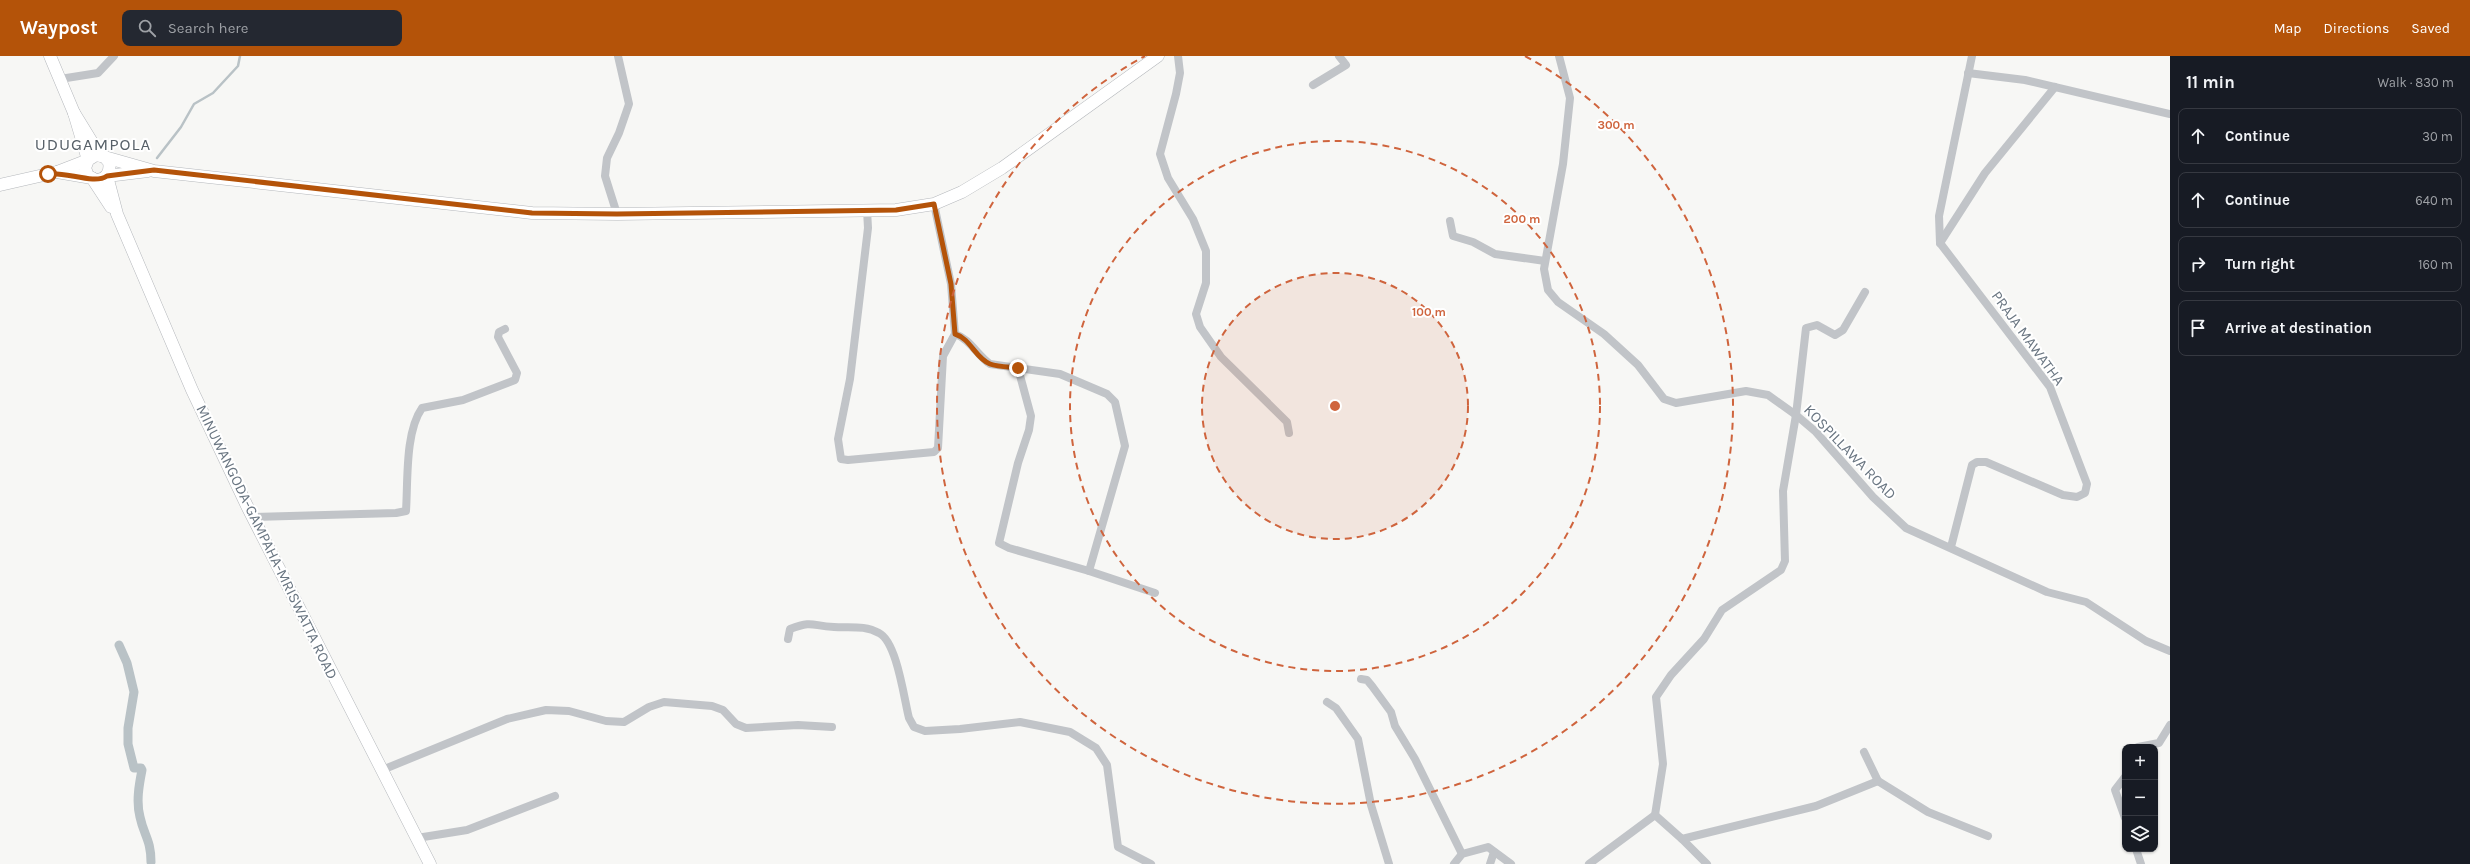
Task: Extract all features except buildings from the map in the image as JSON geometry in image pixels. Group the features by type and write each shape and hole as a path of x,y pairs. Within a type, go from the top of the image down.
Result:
{"main road":[{"path":"50,56 74,113 88,160 85,168 92,178"},
{"path":"0,185 57,172 92,157 101,156 154,170 532,213 617,214 896,210 934,204 962,192 1002,168 1158,56"},
{"path":"74,113 101,156 106,158 110,167 107,176"},
{"path":"57,172 100,180 107,176 154,170"},
{"name":"MINUWANGODA-GAMPAHA-MRISWATTA ROAD","path":"107,176 117,214 189,383 253,517 430,864"},
{"name":"MINUWANGODA-GAMPAHA-MRISWATTA ROAD","path":"92,178 117,214"}],"street":[{"path":"60,79 98,73 114,56"},
{"path":"617,214 605,176 608,158 620,133 629,104 618,56"},
{"path":"1178,56 1180,73 1160,154 1168,178 1193,219 1206,251 1206,283 1196,314 1200,327 1221,357 1287,422 1289,433"},
{"path":"1313,85 1346,65 1339,56"},
{"name":"KOSPILLAWA ROAD","path":"1559,56 1570,98 1563,164 1544,269 1548,290 1558,302 1604,334 1638,366 1664,399 1676,403 1746,391 1768,395 1796,415 1816,432 1873,497 1906,528 1951,547 2047,592 2086,602 2146,641 2170,651"},
{"path":"1940,243 1939,216 1972,56"},
{"path":"1968,73 2026,80 2170,114"},
{"path":"1940,243 1986,173 2055,87"},
{"path":"867,210 868,228 850,379 838,439 841,458 848,460 934,452 938,448 943,356 955,334 951,284 934,204"},
{"path":"1450,221 1452,236 1473,242 1495,254 1545,261"},
{"name":"PRAJA MAWATHA","path":"1940,243 2050,387 2087,484 2085,493 2077,497 2063,495 1986,462 1977,462 1972,465 1951,547"},
{"path":"1589,864 1655,815 1662,764 1656,697 1671,675 1704,639 1722,610 1774,577 1781,570 1785,562 1783,491 1796,415 1806,328 1817,325 1835,335 1839,334 1843,330 1865,292"},
{"path":"253,517 389,514 406,511 411,436 416,416 422,408 463,400 515,380 518,373 498,337 499,332 505,329"},
{"path":"955,334 963,336 982,359 990,364 1060,374 1107,394 1115,402 1125,446 1089,571"},
{"path":"1018,368 1031,416 999,543 1009,548 1089,571 1155,593"},
{"path":"788,639 790,629 808,622 833,627 863,627 881,633 892,648 909,718 914,727 925,731 1020,722 1070,732 1096,748 1107,765 1118,847 1151,864"},
{"path":"1361,679 1366,680 1372,686 1391,712 1395,726 1415,759 1462,854"},
{"path":"382,770 507,719 546,710 570,711 606,720 624,722 649,707 664,702 712,706 723,710 736,724 746,728 798,725 832,727"},
{"path":"1327,702 1336,708 1358,739 1371,806 1389,864"},
{"path":"2154,744 2159,743 2170,726"},
{"path":"1864,752 1878,781 1928,812 1988,836"},
{"path":"2123,780 2115,790 2124,816"},
{"path":"1682,839 1816,806 1878,781"},
{"path":"416,838 467,830 555,796"},
{"path":"1655,815 1707,864"},
{"path":"1454,864 1462,854 1488,847 1511,864"},
{"path":"1490,864 1494,852"},
{"path":"2137,852 2141,864"}],"waterway":[{"path":"157,158 181,127 194,104 213,93 238,66 240,56"},
{"path":"119,645 127,663 134,692 128,728 128,744 134,768 141,768 142,770 138,805 149,843 151,862"}],"district":[{"name":"UDUGAMPOLA","path":"93,144"}],"route":[{"path":"48,174 57,172 100,180 107,176 154,170 246,179 532,213 617,214 896,210 934,204 951,284 955,334 963,336 982,359 990,364 1018,368"}]}
